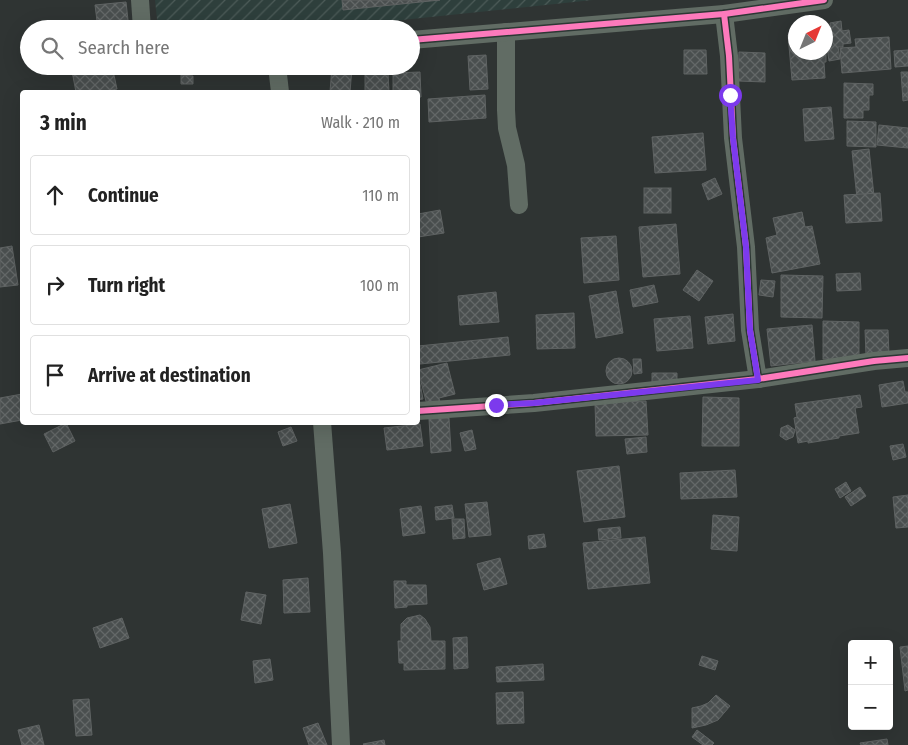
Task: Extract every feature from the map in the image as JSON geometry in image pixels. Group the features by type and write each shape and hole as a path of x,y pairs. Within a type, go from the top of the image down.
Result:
{"street":[{"path":"140,0 141,20"},
{"path":"420,39 724,14 824,0"},
{"path":"724,14 729,56 733,138 746,247 750,330 758,380"},
{"path":"506,32 507,128 516,165 519,205"},
{"path":"279,75 280,90"},
{"path":"420,411 534,403 758,380 874,361 908,358"},
{"path":"322,425 332,563 341,745"}],"shaded area":[{"path":"155,0 593,0 402,20 157,20"}],"building":[{"path":"342,0 440,0 343,10"},
{"path":"126,2 128,20 97,20 95,5"},
{"path":"841,21 842,31 849,30 851,43 838,47 840,59 829,61 833,60 833,22"},
{"path":"889,37 891,69 842,73 840,48 856,47 855,39"},
{"path":"684,50 706,50 707,74 684,74"},
{"path":"908,50 908,66 895,67 894,51"},
{"path":"739,52 765,53 765,82 738,81"},
{"path":"486,55 488,89 470,90 468,56"},
{"path":"790,60 826,60 824,62 825,78 792,80"},
{"path":"420,72 421,97 420,90 393,90 393,75 420,75"},
{"path":"901,72 908,72 908,100 903,101"},
{"path":"73,75 114,75 117,89 112,90 76,90"},
{"path":"181,75 193,76 193,84 181,84"},
{"path":"331,75 351,75 350,90 330,90"},
{"path":"365,75 388,75 389,90 365,90"},
{"path":"844,83 873,84 873,95 869,95 869,110 863,110 863,118 844,118"},
{"path":"485,95 486,118 429,122 428,99"},
{"path":"831,107 834,139 805,141 803,109"},
{"path":"847,121 876,122 876,147 847,146"},
{"path":"879,125 908,128 908,148 877,145"},
{"path":"703,133 706,170 655,173 652,137"},
{"path":"869,149 874,196 857,198 852,151"},
{"path":"715,178 722,194 708,200 702,184"},
{"path":"644,188 671,188 671,213 644,213"},
{"path":"880,193 882,221 846,223 844,195"},
{"path":"440,210 444,233 420,237 420,214"},
{"path":"802,212 805,227 812,226 820,264 772,273 766,238 777,235 773,218"},
{"path":"676,224 680,274 643,277 639,227"},
{"path":"616,236 619,280 584,283 581,238"},
{"path":"12,246 18,285 0,287 0,248"},
{"path":"697,270 713,281 699,301 683,290"},
{"path":"860,273 861,290 837,291 836,274"},
{"path":"781,275 823,276 822,318 781,317"},
{"path":"761,280 775,281 773,297 759,295"},
{"path":"654,285 658,302 633,307 630,290"},
{"path":"616,291 623,333 596,338 589,296"},
{"path":"496,292 499,322 460,325 458,296"},
{"path":"574,313 575,348 537,349 536,315"},
{"path":"733,314 735,341 708,344 705,317"},
{"path":"690,316 693,348 657,351 654,319"},
{"path":"823,321 859,322 859,359 823,359"},
{"path":"812,325 815,361 771,366 767,329"},
{"path":"865,330 888,330 889,355 866,355"},
{"path":"508,337 510,355 420,364 420,346"},
{"path":"619,358 628,362 632,371 628,380 619,384 610,380 606,371 610,362"},
{"path":"633,359 641,359 642,373 634,374"},
{"path":"447,363 455,394 439,398 440,402 427,405 420,378 420,370"},
{"path":"652,373 677,373 677,387 652,388"},
{"path":"903,381 905,392 908,392 908,403 882,407 879,385"},
{"path":"420,383 423,399 420,400"},
{"path":"20,394 20,420 0,424 0,398"},
{"path":"860,395 862,407 855,408 859,433 839,436 839,438 798,443 794,418 797,417 795,404"},
{"path":"703,397 739,398 739,446 702,446"},
{"path":"646,401 648,435 596,436 595,403"},
{"path":"449,418 451,451 431,453 429,419"},
{"path":"420,424 423,446 387,450 384,428"},
{"path":"62,425 67,425 75,441 53,452 44,434"},
{"path":"788,425 795,430 793,437 786,440 780,436 781,428"},
{"path":"291,427 297,441 283,446 278,432"},
{"path":"472,430 476,449 465,451 460,433"},
{"path":"646,437 647,452 627,454 625,439"},
{"path":"903,444 906,457 893,460 890,446"},
{"path":"619,466 625,517 584,522 577,471"},
{"path":"735,470 737,497 681,499 680,473"},
{"path":"846,482 851,491 840,498 835,489"},
{"path":"860,487 866,496 851,506 845,497"},
{"path":"908,495 908,527 896,528 893,497"},
{"path":"487,502 491,535 469,537 465,504"},
{"path":"290,504 297,543 269,548 262,509"},
{"path":"452,505 454,518 436,520 435,507"},
{"path":"421,506 425,533 403,536 400,509"},
{"path":"713,515 739,517 737,551 711,549"},
{"path":"452,519 464,519 465,538 453,539"},
{"path":"620,527 621,538 599,540 598,529"},
{"path":"544,534 546,547 529,549 528,536"},
{"path":"645,537 650,583 588,589 583,543"},
{"path":"500,558 507,584 484,590 477,564"},
{"path":"308,578 310,612 284,613 283,580"},
{"path":"394,581 406,581 406,585 426,585 427,604 395,608"},
{"path":"246,592 266,595 261,624 241,620"},
{"path":"420,615 430,627 431,641 445,641 445,669 404,670 404,663 399,663 398,641 401,641 401,624 407,618"},
{"path":"122,618 129,638 100,648 93,628"},
{"path":"467,637 468,668 454,669 453,638"},
{"path":"908,646 908,690 905,691 900,647"},
{"path":"702,656 718,661 715,670 699,665"},
{"path":"270,659 273,680 255,683 253,661"},
{"path":"543,664 544,680 497,682 496,667"},
{"path":"523,692 524,723 497,724 496,693"},
{"path":"716,695 730,706 718,720 692,728 692,708 708,703"},
{"path":"89,699 92,735 76,736 73,700"},
{"path":"318,723 327,745 309,745 303,728"},
{"path":"39,725 44,745 22,745 18,730"},
{"path":"697,730 714,743 712,745 703,745 692,737"},
{"path":"887,739 888,745 861,745 860,743"},
{"path":"384,740 385,745 363,744"}],"cycle path":[{"path":"420,39 724,14 824,0"},
{"path":"724,14 729,56 733,138 746,247 750,330 758,379"},
{"path":"420,411 534,403 758,379 874,361 908,358"}],"route":[{"path":"496,405 534,403 758,380 750,330 746,247 733,138 730,95"}]}
